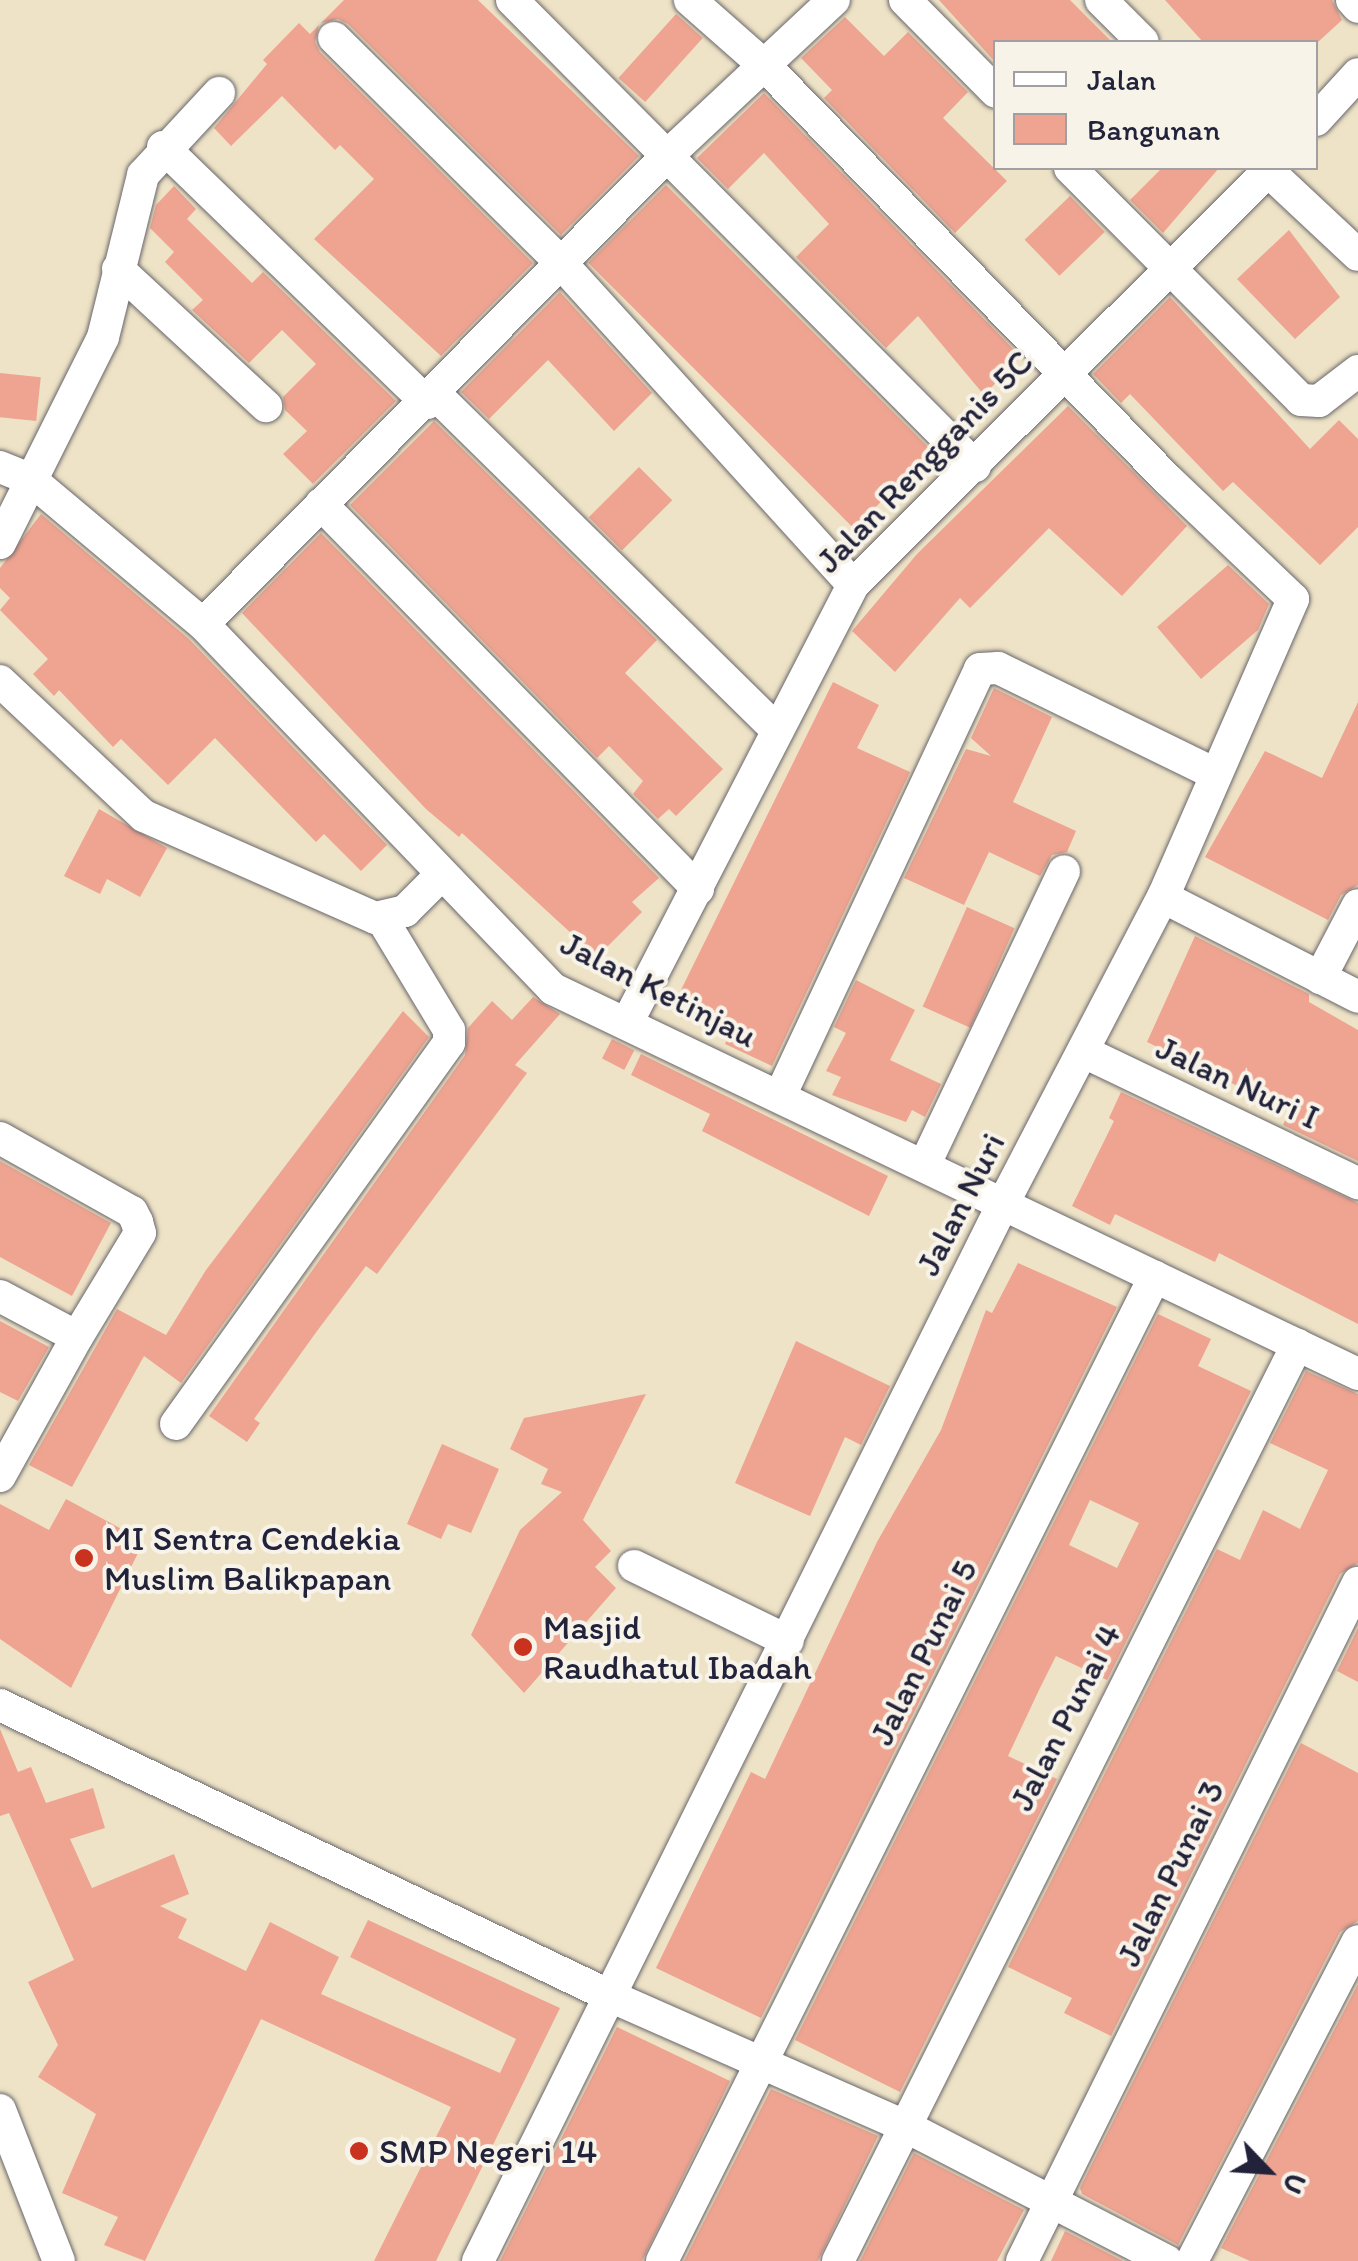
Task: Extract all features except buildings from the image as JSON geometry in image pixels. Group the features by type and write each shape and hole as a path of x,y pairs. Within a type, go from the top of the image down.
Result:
{"street":[{"path":"512,0 975,466"},
{"path":"690,0 767,68 1066,370"},
{"path":"203,624 431,399 666,157 767,68 834,0"},
{"path":"905,0 993,89"},
{"path":"1102,0 1141,40"},
{"path":"1352,0 1358,7"},
{"path":"334,38 562,264 853,585"},
{"path":"1318,118 1358,74"},
{"path":"0,543 15,473 103,336 143,175 163,147 219,92"},
{"path":"163,147 776,729"},
{"path":"1072,170 1302,400 1319,401 1358,371"},
{"name":"Jalan Rengganis 5C","path":"627,1023 853,585 1066,370 1172,270 1267,170"},
{"path":"1269,170 1358,254"},
{"path":"118,269 266,406"},
{"name":"Jalan Nuri","path":"478,2261 1004,1202 1163,897 1293,599 1168,480 1066,370"},
{"name":"Jalan Ketinjau","path":"15,473 203,624 539,979 1358,1374"},
{"path":"321,504 698,889"},
{"path":"782,1094 980,669 998,668 1215,774"},
{"path":"0,681 144,816 382,919 449,1030 450,1043 176,1424"},
{"path":"925,1164 1064,871"},
{"path":"382,919 405,911 440,876"},
{"path":"1163,897 1358,998"},
{"path":"1320,978 1358,905"},
{"name":"Jalan Nuri I","path":"1084,1052 1358,1183"},
{"path":"0,1138 132,1212 140,1233 0,1476"},
{"name":"Jalan Punai 5","path":"662,2261 1155,1276"},
{"path":"0,1296 77,1337"},
{"name":"Jalan Punai 4","path":"838,2261 1297,1345"},
{"path":"634,1566 788,1641"},
{"name":"Jalan Punai 3","path":"1022,2261 1358,1582"},
{"path":"0,1705 610,1996 903,2126 1167,2261"},
{"path":"1192,2261 1358,1941"},
{"path":"0,2110 59,2261"}],"place":[{"name":"MI Sentra Cendekia Muslim Balikpapan","path":"84,1558"},
{"name":"Masjid Raudhatul Ibadah","path":"523,1647"},
{"name":"SMP Negeri 14","path":"359,2151"}]}
